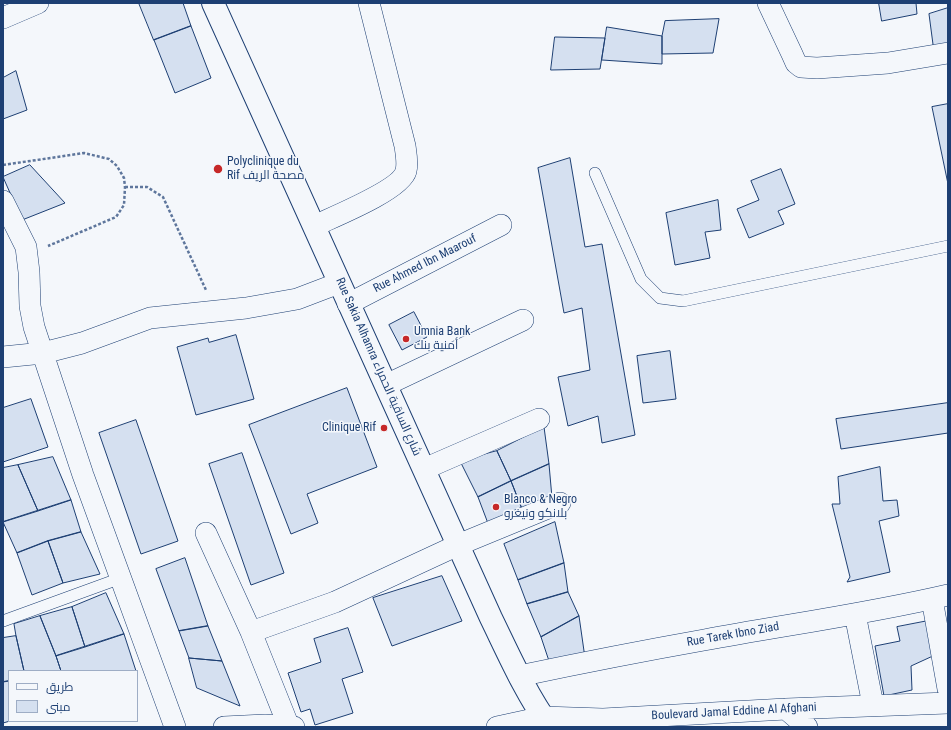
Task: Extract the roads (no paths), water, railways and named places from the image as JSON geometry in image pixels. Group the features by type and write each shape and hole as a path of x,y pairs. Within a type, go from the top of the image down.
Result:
{"street":[{"path":"3,18 38,3"},
{"name":"Rue Sakia Alhamra شارع الساقية الحمراء","path":"213,3 458,545 519,676 547,722"},
{"path":"314,226 374,198 397,183 406,172 407,166 405,146 369,3"},
{"path":"768,3 796,63 800,67 817,68 888,63 948,53"},
{"path":"3,201 26,248 28,256 30,306 34,327 83,475 174,727"},
{"name":"Rue Ahmed Ibn Maarouf","path":"348,304 501,225"},
{"path":"3,357 43,353 82,343 150,318 272,304 297,299 339,283"},
{"path":"386,385 523,320"},
{"path":"424,469 539,419"},
{"path":"251,632 335,602 458,545 560,503"},
{"path":"206,533 251,632 289,727"},
{"path":"940,597 948,690"},
{"name":"Rue Tarek Ibno Ziad","path":"519,676 626,654 855,614 940,597"},
{"path":"855,614 874,706"},
{"name":"Boulevard Jamal Eddine Al Afghani","path":"497,727 547,722 786,708 948,703"},
{"path":"786,708 807,727"},
{"path":"224,727 294,727"}],"lane":[{"path":"595,173 641,279 660,298 683,301 948,246"},
{"path":"3,621 121,578"}],"place":[{"name":"Polyclinique du Rif مصحة الريف","path":"218,169"},
{"name":"Umnia Bank أمنية بنك","path":"406,339"},
{"name":"Clinique Rif","path":"384,428"},
{"name":"Blanco & Negro بلانكو ونيغرو","path":"496,507"}]}
